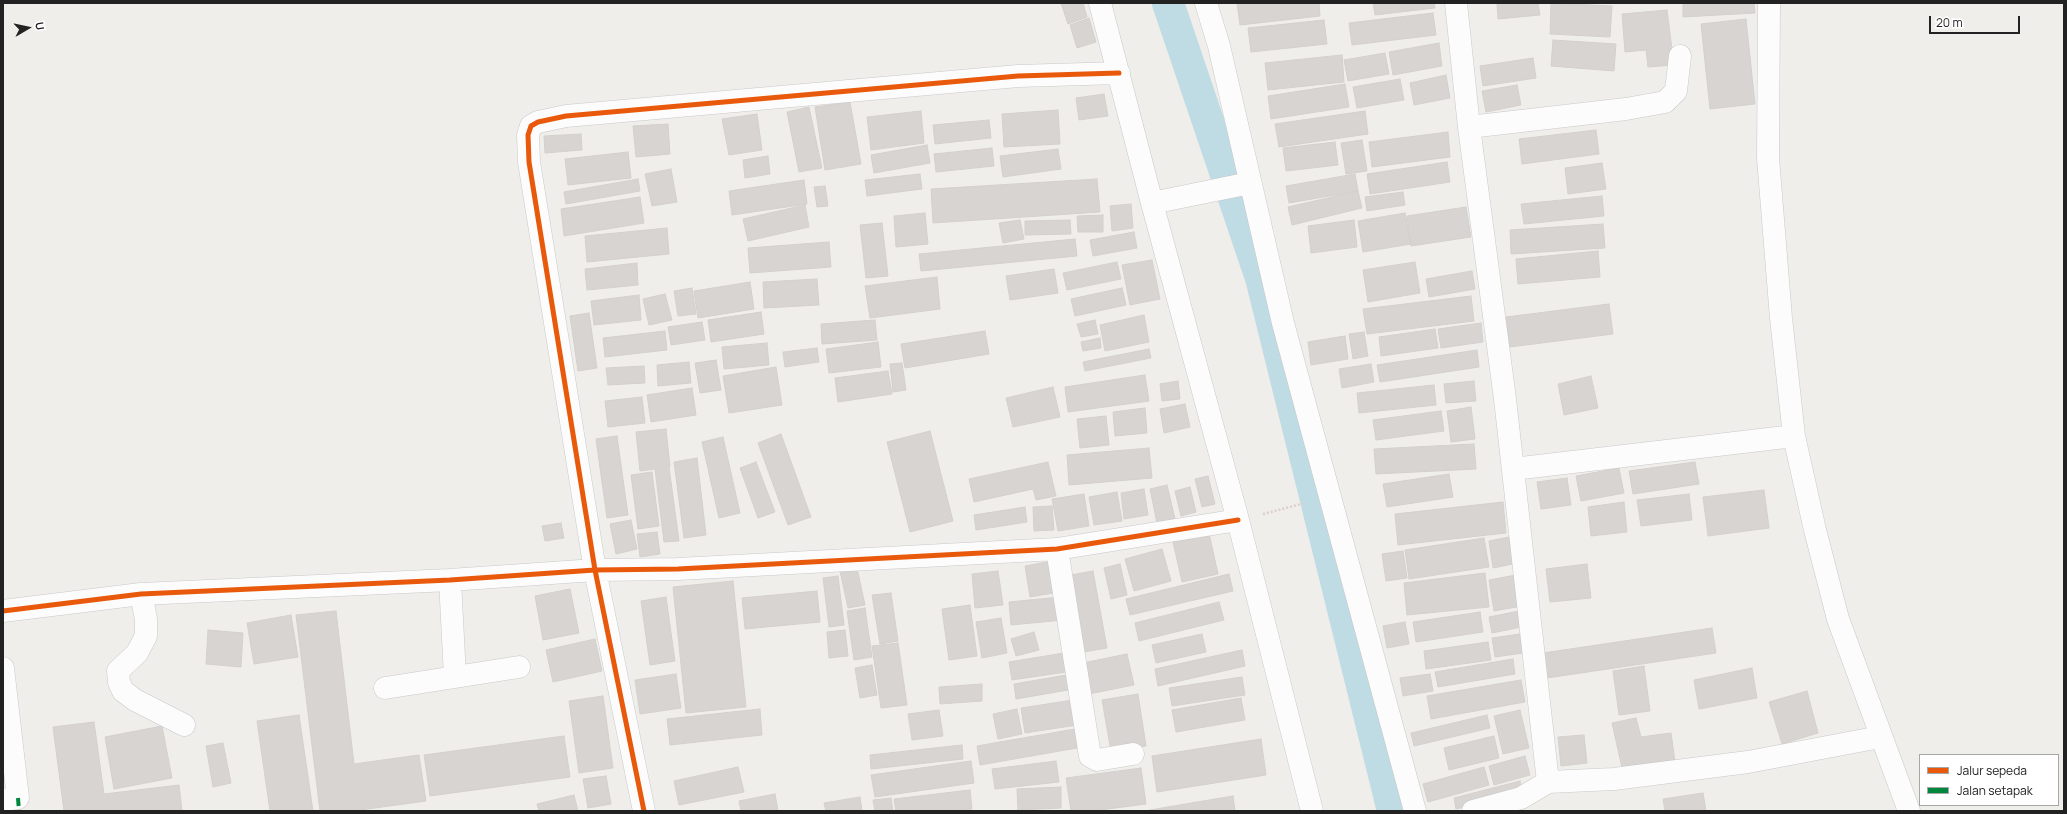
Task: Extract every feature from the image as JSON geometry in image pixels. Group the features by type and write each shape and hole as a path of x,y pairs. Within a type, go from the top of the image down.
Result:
{"street":[{"path":"1100,3 1152,203 1247,518 1312,811"},
{"path":"1206,3 1219,46 1244,184 1415,811"},
{"path":"1456,3 1469,128 1513,469 1548,782"},
{"path":"1769,3 1768,158 1794,436 1815,530 1838,619 1908,811"},
{"path":"1469,128 1626,109 1665,102 1676,91 1680,56"},
{"path":"644,811 595,570 529,162 528,135 534,123 566,116 1018,76 1119,73"},
{"path":"1152,203 1244,184"},
{"path":"1513,469 1794,436"},
{"path":"3,611 141,594 450,580 595,570 678,569 1057,549 1247,518"},
{"path":"1057,549 1090,756 1097,760 1133,754"},
{"path":"450,580 455,677"},
{"path":"141,594 146,619 146,636 137,653 118,671 119,682 123,690 135,700 184,725"},
{"path":"385,688 519,667"},
{"path":"3,668 18,798 3,800"},
{"path":"1473,811 1521,798 1548,782 1614,778 1748,762 1880,737"}],"path":[{"path":"1247,518 1310,502"}],"building":[{"path":"1061,3 1083,3 1087,17 1068,24"},
{"path":"1237,3 1319,3 1320,16 1240,25"},
{"path":"1373,3 1434,3 1435,8 1375,15"},
{"path":"1497,3 1538,3 1540,15 1498,19"},
{"path":"1551,3 1612,6 1610,37 1550,34"},
{"path":"1683,3 1754,3 1755,13 1683,17"},
{"path":"1667,10 1674,65 1648,67 1646,50 1625,52 1622,14"},
{"path":"1433,13 1436,35 1352,45 1349,23"},
{"path":"1089,18 1096,42 1077,48 1070,25"},
{"path":"1746,19 1755,104 1710,109 1701,24"},
{"path":"1324,20 1327,44 1251,52 1248,28"},
{"path":"1553,40 1616,44 1614,71 1551,66"},
{"path":"1439,43 1442,66 1393,75 1389,52"},
{"path":"1385,53 1389,74 1348,81 1344,60"},
{"path":"1342,55 1344,82 1268,90 1265,63"},
{"path":"1533,58 1536,78 1483,86 1480,66"},
{"path":"1446,75 1450,98 1414,105 1410,83"},
{"path":"1400,79 1404,100 1357,108 1353,87"},
{"path":"1345,84 1349,107 1271,119 1268,96"},
{"path":"1517,85 1521,105 1486,112 1482,91"},
{"path":"1104,94 1108,116 1079,120 1076,98"},
{"path":"850,102 861,164 825,170 815,107"},
{"path":"809,107 822,168 799,172 787,112"},
{"path":"1058,110 1060,144 1004,147 1002,114"},
{"path":"921,111 924,143 871,150 867,117"},
{"path":"1365,111 1368,134 1279,147 1275,124"},
{"path":"757,114 762,150 729,155 722,119"},
{"path":"989,120 991,138 935,144 933,125"},
{"path":"668,124 670,154 636,157 633,126"},
{"path":"1596,130 1599,154 1522,164 1519,139"},
{"path":"1448,132 1450,157 1372,167 1369,142"},
{"path":"581,134 582,150 545,153 544,136"},
{"path":"1362,140 1367,171 1346,174 1341,143"},
{"path":"1335,142 1338,165 1286,171 1283,148"},
{"path":"927,145 930,163 874,173 871,155"},
{"path":"992,148 994,166 936,172 934,154"},
{"path":"1058,149 1061,169 1003,177 1000,156"},
{"path":"628,152 631,178 568,185 565,159"},
{"path":"768,156 770,174 745,178 743,160"},
{"path":"1447,162 1450,182 1370,194 1367,174"},
{"path":"1602,163 1606,189 1568,194 1565,168"},
{"path":"671,169 677,202 652,206 645,174"},
{"path":"920,174 922,189 867,196 865,180"},
{"path":"1355,174 1358,191 1289,203 1286,186"},
{"path":"638,179 640,191 566,204 564,192"},
{"path":"1097,179 1100,212 933,223 931,189"},
{"path":"804,180 807,204 732,215 729,191"},
{"path":"825,186 828,206 817,207 814,187"},
{"path":"1358,191 1362,208 1292,225 1288,207"},
{"path":"1403,192 1405,205 1367,211 1365,197"},
{"path":"1602,196 1604,216 1524,224 1521,204"},
{"path":"640,197 644,223 564,236 561,209"},
{"path":"1131,204 1133,228 1112,231 1110,206"},
{"path":"805,205 809,227 748,241 743,219"},
{"path":"1466,207 1471,237 1411,246 1407,216"},
{"path":"925,213 928,244 896,247 894,216"},
{"path":"1405,213 1411,244 1363,252 1358,221"},
{"path":"1103,215 1103,232 1078,232 1077,216"},
{"path":"1020,220 1024,239 1003,243 999,223"},
{"path":"1070,220 1071,234 1025,235 1025,221"},
{"path":"1354,220 1357,247 1311,253 1308,226"},
{"path":"882,223 888,276 866,278 860,225"},
{"path":"1603,224 1605,248 1511,254 1510,230"},
{"path":"667,228 669,254 587,262 585,236"},
{"path":"1134,232 1137,248 1093,256 1090,240"},
{"path":"1075,239 1077,256 921,271 919,254"},
{"path":"829,242 831,267 750,273 748,248"},
{"path":"1598,251 1600,277 1518,284 1516,259"},
{"path":"1152,260 1160,299 1130,305 1122,265"},
{"path":"1117,262 1121,279 1067,290 1063,273"},
{"path":"1415,262 1420,293 1368,302 1363,270"},
{"path":"637,263 638,285 587,290 585,269"},
{"path":"1054,269 1058,293 1010,300 1006,276"},
{"path":"1472,271 1475,289 1429,297 1426,279"},
{"path":"937,277 940,309 870,318 865,286"},
{"path":"817,279 819,305 764,308 763,282"},
{"path":"750,282 754,309 698,318 694,291"},
{"path":"692,288 696,314 678,316 674,291"},
{"path":"1122,288 1126,305 1075,316 1071,299"},
{"path":"665,294 672,320 649,325 643,299"},
{"path":"639,295 641,320 594,325 591,301"},
{"path":"1471,296 1474,321 1367,334 1363,309"},
{"path":"1609,304 1613,334 1510,347 1506,317"},
{"path":"761,312 764,334 711,342 708,320"},
{"path":"589,313 597,368 578,371 570,316"},
{"path":"1144,315 1149,342 1105,351 1100,325"},
{"path":"875,320 877,340 822,344 821,324"},
{"path":"1095,320 1098,334 1081,337 1077,324"},
{"path":"702,322 705,340 671,345 668,327"},
{"path":"1481,323 1483,342 1441,348 1438,329"},
{"path":"1435,329 1438,348 1381,356 1379,337"},
{"path":"665,331 667,350 605,357 603,338"},
{"path":"985,331 989,354 905,368 901,344"},
{"path":"1364,332 1368,356 1353,359 1349,334"},
{"path":"1345,336 1348,359 1311,365 1308,342"},
{"path":"1100,338 1101,348 1083,351 1081,342"},
{"path":"878,342 881,367 829,373 826,349"},
{"path":"767,343 769,365 724,369 722,347"},
{"path":"817,348 819,362 785,367 783,352"},
{"path":"1149,349 1151,358 1085,371 1083,362"},
{"path":"1477,350 1479,367 1380,382 1377,365"},
{"path":"716,360 721,390 700,393 695,363"},
{"path":"689,362 691,383 658,386 657,365"},
{"path":"902,363 906,390 893,392 890,364"},
{"path":"1371,364 1374,382 1342,388 1339,369"},
{"path":"644,366 645,383 608,385 606,368"},
{"path":"776,367 782,405 729,413 723,376"},
{"path":"888,371 892,394 838,402 835,378"},
{"path":"1145,375 1149,401 1068,412 1065,387"},
{"path":"1591,376 1598,408 1564,415 1558,384"},
{"path":"1178,381 1180,399 1162,401 1160,384"},
{"path":"1474,381 1476,401 1446,403 1444,384"},
{"path":"1434,385 1436,405 1359,413 1357,393"},
{"path":"1053,387 1060,417 1013,427 1006,398"},
{"path":"692,388 696,415 651,422 647,395"},
{"path":"642,397 645,423 608,427 605,401"},
{"path":"1185,404 1190,427 1164,433 1160,409"},
{"path":"1471,407 1475,439 1451,442 1447,411"},
{"path":"1145,408 1147,433 1115,436 1113,412"},
{"path":"1441,411 1444,431 1376,440 1373,420"},
{"path":"1106,416 1109,445 1080,448 1077,419"},
{"path":"666,429 669,467 679,541 664,542 655,469 640,471 636,432"},
{"path":"930,431 953,521 910,532 887,442"},
{"path":"781,434 811,517 788,525 758,443"},
{"path":"617,436 628,515 607,518 596,439"},
{"path":"723,437 740,513 719,518 702,442"},
{"path":"1474,444 1476,469 1376,474 1374,449"},
{"path":"1149,448 1152,478 1069,485 1067,455"},
{"path":"697,458 706,535 684,538 674,462"},
{"path":"756,462 775,512 758,518 740,468"},
{"path":"1048,462 1056,496 1036,500 1033,489 974,502 969,479"},
{"path":"1695,462 1699,484 1633,494 1629,471"},
{"path":"1619,468 1624,493 1581,501 1576,476"},
{"path":"652,472 659,526 638,529 631,475"},
{"path":"1449,474 1453,497 1387,507 1383,484"},
{"path":"1208,476 1215,504 1202,507 1195,479"},
{"path":"1567,478 1571,505 1541,509 1537,482"},
{"path":"1167,485 1175,519 1157,523 1150,489"},
{"path":"1190,487 1196,512 1181,516 1175,491"},
{"path":"1144,489 1148,515 1124,519 1121,493"},
{"path":"1764,490 1769,528 1708,536 1703,497"},
{"path":"1117,492 1122,521 1094,525 1089,497"},
{"path":"1084,494 1089,526 1058,531 1052,499"},
{"path":"1689,494 1692,520 1641,526 1637,500"},
{"path":"1503,502 1506,533 1398,545 1395,514"},
{"path":"1624,502 1627,532 1591,536 1588,507"},
{"path":"1052,506 1054,530 1034,531 1033,507"},
{"path":"1025,507 1027,522 976,530 974,515"},
{"path":"631,520 637,549 616,554 610,524"},
{"path":"561,523 564,538 545,541 542,526"},
{"path":"657,532 660,554 640,557 637,534"},
{"path":"1209,533 1218,574 1182,582 1173,542"},
{"path":"1509,537 1513,564 1493,568 1489,541"},
{"path":"1484,538 1489,567 1409,579 1405,550"},
{"path":"1162,549 1171,581 1134,591 1125,559"},
{"path":"1403,551 1407,578 1386,581 1382,554"},
{"path":"1053,561 1059,592 1030,597 1025,566"},
{"path":"1120,564 1127,595 1111,599 1104,568"},
{"path":"1587,564 1591,598 1550,602 1546,569"},
{"path":"857,568 865,605 848,608 840,571"},
{"path":"998,571 1003,605 975,608 972,574"},
{"path":"1093,571 1107,648 1084,652 1071,575"},
{"path":"1485,573 1489,607 1407,615 1404,583"},
{"path":"1229,574 1233,591 1130,615 1126,599"},
{"path":"1516,575 1522,606 1494,611 1489,580"},
{"path":"838,576 844,625 829,627 823,578"},
{"path":"733,581 746,707 686,713 673,587"},
{"path":"570,589 579,633 543,640 535,596"},
{"path":"817,591 820,622 745,629 742,598"},
{"path":"891,593 898,641 880,644 872,595"},
{"path":"666,597 675,661 650,665 641,601"},
{"path":"1060,597 1063,620 1011,625 1009,602"},
{"path":"1219,602 1224,620 1139,641 1135,623"},
{"path":"970,605 977,656 949,660 942,609"},
{"path":"865,608 872,657 854,660 847,611"},
{"path":"336,611 354,764 419,755 426,801 353,811 320,811 296,615"},
{"path":"1519,611 1522,627 1492,633 1489,617"},
{"path":"1480,612 1483,632 1416,642 1413,622"},
{"path":"291,615 298,657 254,664 247,623"},
{"path":"1001,618 1007,653 982,658 976,622"},
{"path":"1405,622 1409,644 1387,648 1383,626"},
{"path":"1712,628 1716,653 1547,678 1543,653"},
{"path":"208,630 243,633 241,667 206,664"},
{"path":"845,630 848,656 829,658 827,632"},
{"path":"1034,632 1039,650 1016,656 1011,639"},
{"path":"1202,634 1206,652 1156,663 1152,645"},
{"path":"1520,634 1523,653 1495,657 1492,638"},
{"path":"595,639 602,671 553,682 546,650"},
{"path":"1488,642 1491,660 1426,669 1424,651"},
{"path":"898,643 907,705 881,708 872,646"},
{"path":"1242,650 1245,666 1158,686 1155,669"},
{"path":"1070,652 1073,671 1012,680 1009,662"},
{"path":"1127,654 1134,685 1089,694 1083,663"},
{"path":"1513,659 1515,674 1438,687 1435,672"},
{"path":"872,665 877,695 860,698 855,668"},
{"path":"1644,666 1650,711 1619,715 1613,671"},
{"path":"1752,668 1757,698 1699,709 1694,680"},
{"path":"676,674 681,708 640,714 635,680"},
{"path":"1072,674 1074,689 1016,699 1014,684"},
{"path":"1430,674 1433,691 1403,696 1400,678"},
{"path":"1242,677 1245,695 1172,706 1169,688"},
{"path":"1521,680 1525,702 1431,719 1427,696"},
{"path":"982,684 982,701 940,704 939,687"},
{"path":"1807,691 1818,733 1782,744 1769,702"},
{"path":"1138,694 1146,746 1111,751 1102,700"},
{"path":"603,696 613,768 579,773 569,701"},
{"path":"1241,698 1245,720 1176,732 1172,710"},
{"path":"1073,700 1077,725 1025,733 1021,708"},
{"path":"760,709 762,735 670,745 667,719"},
{"path":"1017,709 1022,734 998,739 993,714"},
{"path":"939,710 943,736 912,740 908,714"},
{"path":"1520,710 1529,748 1503,754 1494,716"},
{"path":"299,715 313,811 270,811 257,721"},
{"path":"1487,715 1490,728 1414,746 1411,733"},
{"path":"1636,718 1641,737 1671,733 1675,762 1623,772 1612,723"},
{"path":"94,722 104,794 179,785 182,811 64,811 53,727"},
{"path":"162,726 172,778 114,789 105,737"},
{"path":"1075,729 1077,748 980,765 977,746"},
{"path":"1584,735 1587,763 1561,766 1558,737"},
{"path":"564,736 570,777 430,796 424,755"},
{"path":"1494,736 1499,758 1449,770 1444,748"},
{"path":"1261,739 1266,775 1157,792 1152,756"},
{"path":"223,743 231,783 213,787 206,746"},
{"path":"962,745 963,759 871,769 870,755"},
{"path":"1525,756 1530,775 1494,785 1489,766"},
{"path":"971,761 974,783 875,797 871,775"},
{"path":"1056,761 1059,782 995,789 992,769"},
{"path":"738,767 744,792 679,805 674,781"},
{"path":"1484,767 1489,785 1428,802 1423,784"},
{"path":"1141,768 1146,804 1092,811 1071,811 1066,778"},
{"path":"606,776 611,804 588,808 583,779"},
{"path":"1520,781 1522,793 1456,809 1454,798"},
{"path":"1061,787 1061,808 1018,810 1017,789"},
{"path":"970,790 972,809 951,811 896,811 894,799"},
{"path":"1703,793 1706,811 1665,811 1663,799"},
{"path":"775,794 778,811 741,811 739,801"},
{"path":"574,795 578,811 539,811 537,804"},
{"path":"1233,796 1235,811 1144,811"},
{"path":"860,797 862,811 826,811 824,803"},
{"path":"891,798 893,811 875,811 873,800"}],"waterway":[{"path":"1168,3 1261,278 1393,811"}],"marked path":[{"path":"18,798 19,811"}],"cycle path":[{"path":"644,811 595,570 529,162 528,135 531,126 538,122 566,116 1018,76 1119,73"},
{"path":"3,611 141,594 450,580 595,570 678,569 1057,549 1238,520"}]}
